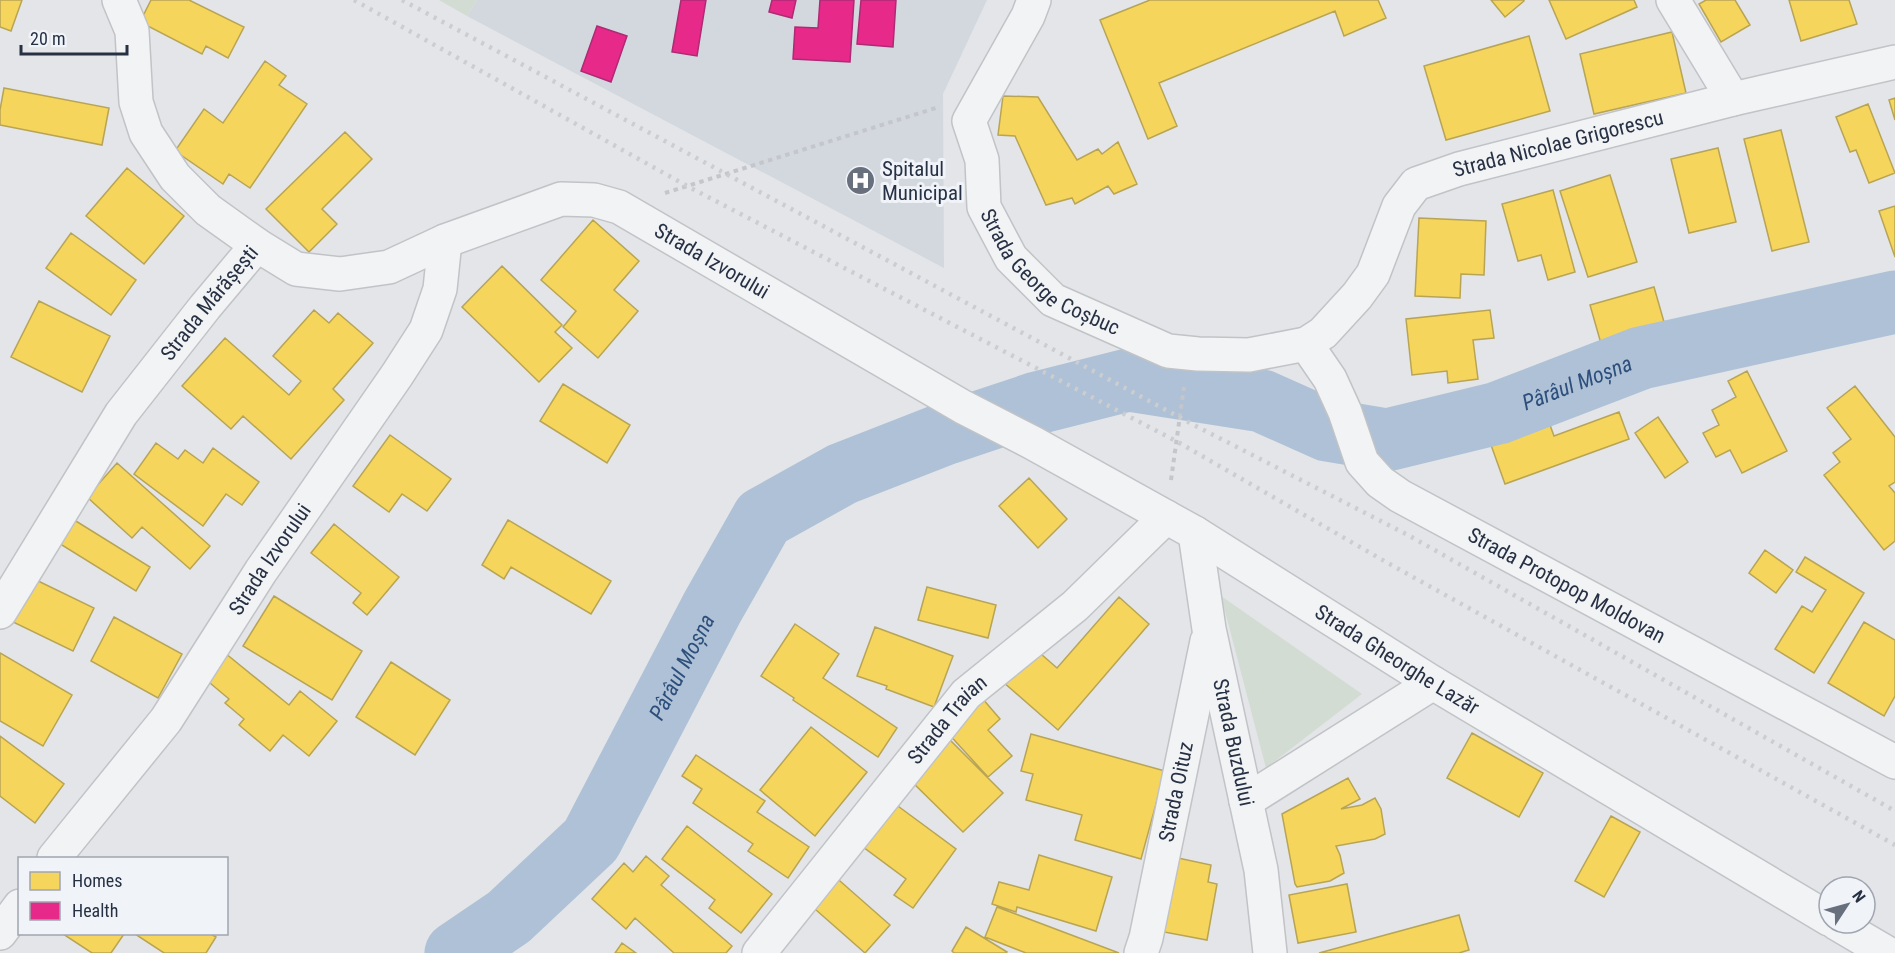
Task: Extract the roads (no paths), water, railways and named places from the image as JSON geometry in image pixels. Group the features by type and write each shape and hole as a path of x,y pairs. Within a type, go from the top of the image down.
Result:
{"street":[{"name":"Strada Mărășești","path":"1,610 121,414 257,245 208,210 175,177 146,133 136,102 132,31 119,0"},
{"name":"Strada George Coșbuc","path":"1034,0 1028,16 969,121 982,160 984,207 1011,258 1053,300 1168,351 1249,355 1306,344"},
{"path":"1673,0 1732,99"},
{"name":"Strada Nicolae Grigorescu","path":"1306,344 1323,333 1357,296 1373,274 1399,206 1416,184 1459,169 1732,99 1895,62"},
{"name":"Strada Izvorului","path":"257,245 296,269 340,273 389,267 444,241 561,199 594,200 619,207 963,407"},
{"name":"Strada Izvorului","path":"55,857 165,720 261,571 426,330 440,289 444,241"},
{"name":"Strada Protopop Moldovan","path":"1306,344 1330,380 1345,412 1362,462 1380,482 1400,496 1895,762"},
{"name":"Strada Gheorghe Lazăr","path":"963,407 1033,442 1195,533 1433,683 1817,912"},
{"name":"Strada Traian","path":"759,953 966,694 1075,606 1166,517"},
{"name":"Strada Buzdului","path":"1195,533 1209,629 1261,870 1270,953"},
{"name":"Strada Oituz","path":"1141,953 1146,938 1209,629"},
{"path":"1246,801 1433,683"},
{"path":"0,933 18,909"},
{"path":"1856,935 1887,953"}],"waterway":[{"name":"Pârâul Moșna","path":"456,953 509,917 591,840 712,608 763,518 842,474 947,433 1037,403 1128,380 1262,401 1327,430 1387,440 1498,413 1641,358 1895,302"}],"railway":[{"path":"354,0 687,186 1176,441 1386,562 1895,845"},
{"path":"402,0 1194,425 1408,535 1895,811"}],"place":[{"name":"Spitalul Municipal","path":"861,181"}]}
